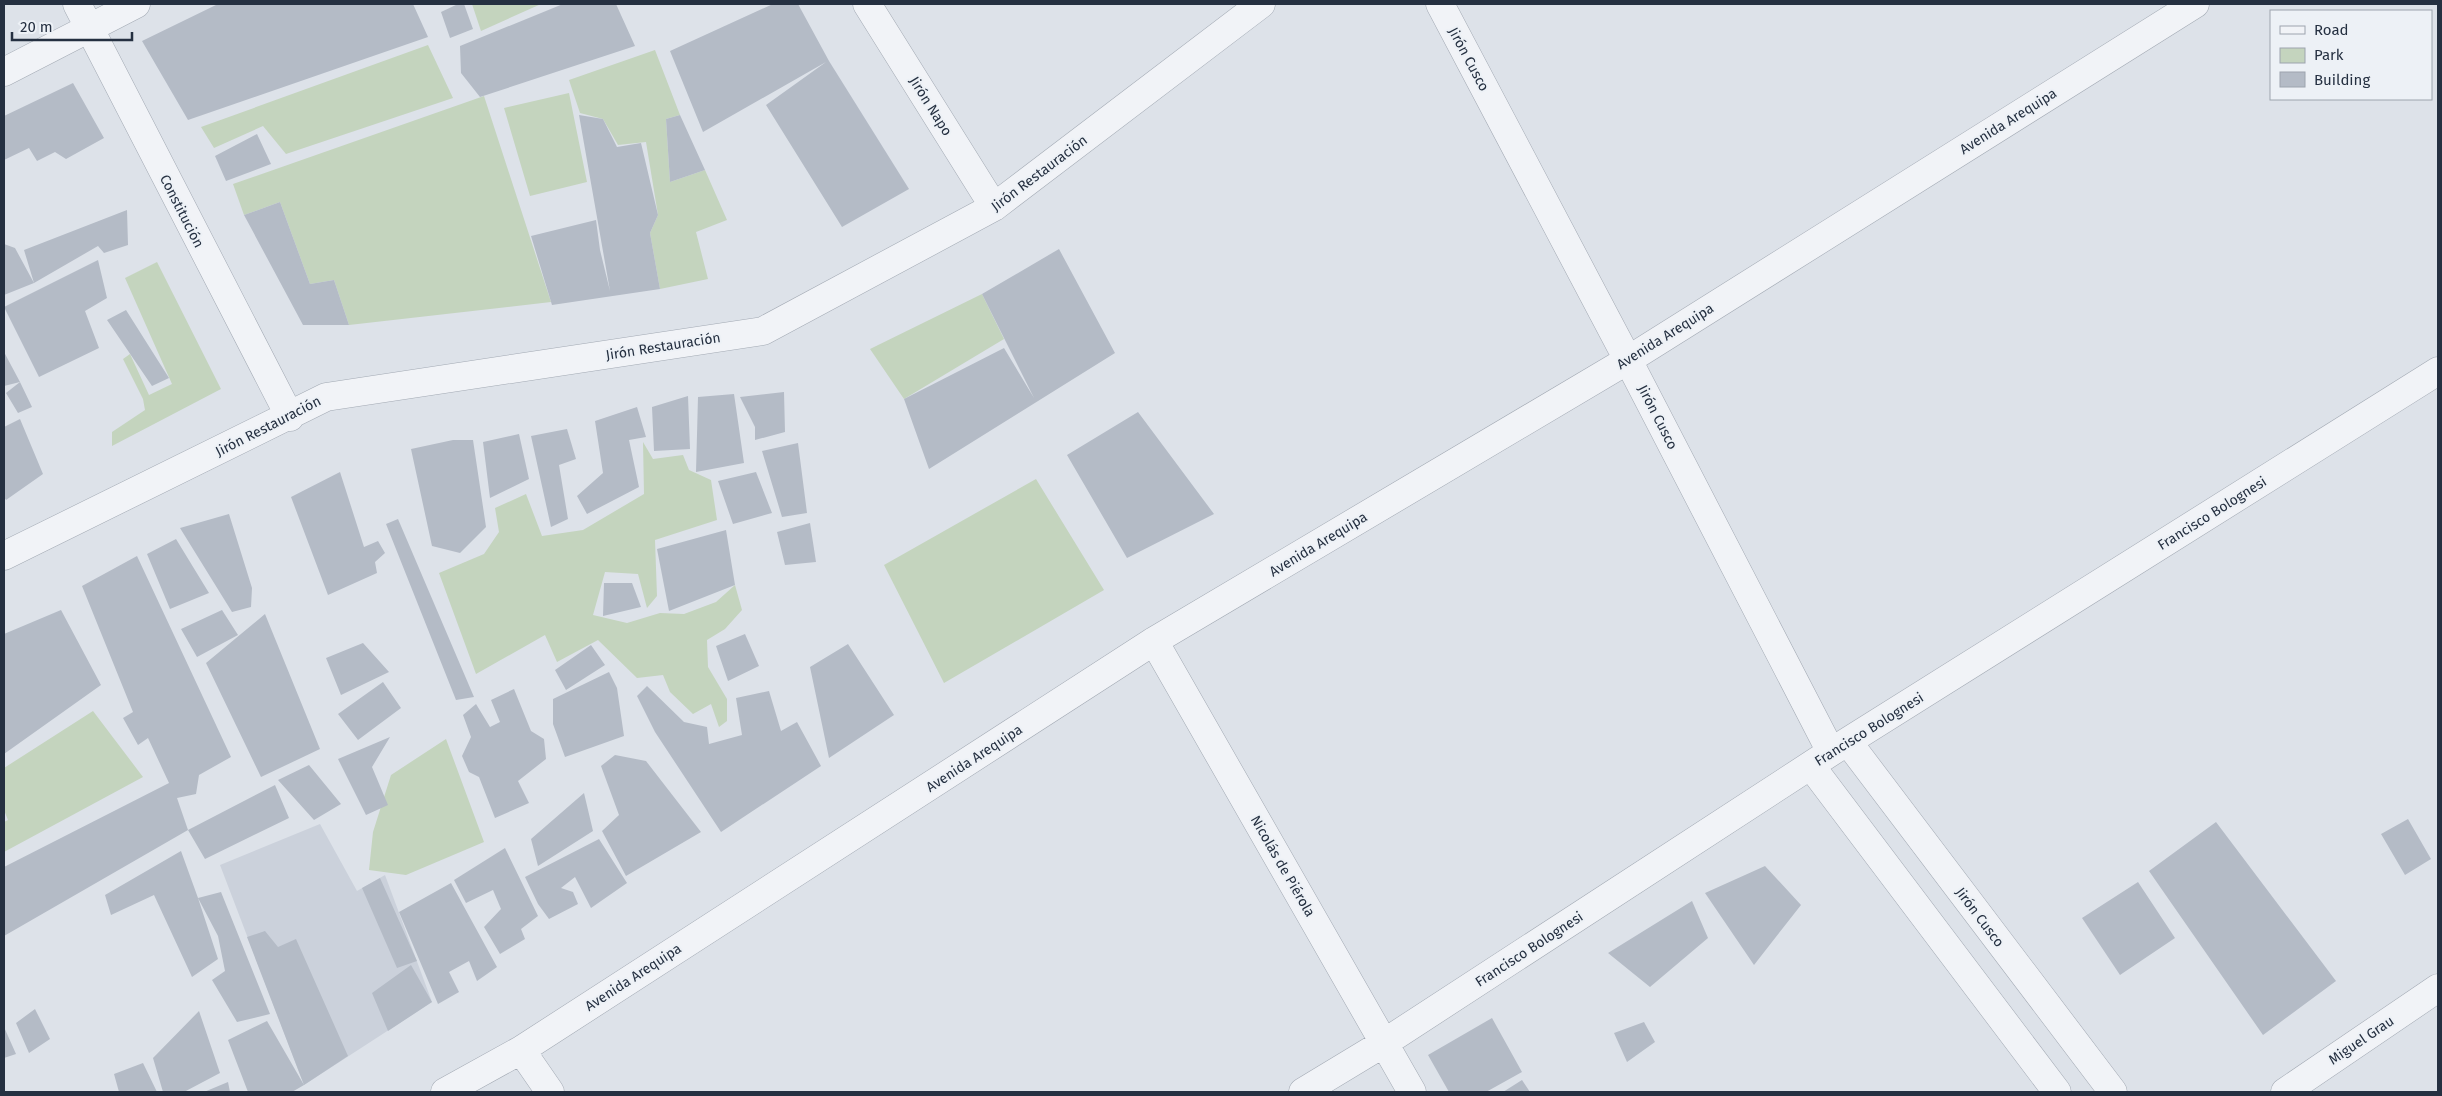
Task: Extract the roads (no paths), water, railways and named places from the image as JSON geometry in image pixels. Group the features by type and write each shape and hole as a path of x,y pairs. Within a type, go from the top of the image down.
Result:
{"street":[{"name":"Constitución","path":"77,4 88,29 290,416"},
{"path":"4,72 136,4"},
{"name":"Jirón Napo","path":"867,4 994,207"},
{"name":"Jirón Restauración","path":"4,556 326,397 763,331 994,207 1261,4"},
{"name":"Jirón Cusco","path":"1440,4 1628,360 1830,753 2057,1092"},
{"name":"Avenida Arequipa","path":"445,1092 521,1050 1154,641 1628,360 2195,4"},
{"name":"Francisco Bolognesi","path":"1303,1092 1384,1043 1830,753 2438,371"},
{"name":"Nicolás de Piérola","path":"1154,641 1412,1092"},
{"name":"Jirón Cusco","path":"1830,753 2112,1092"},
{"name":"Miguel Grau","path":"2285,1092 2438,988"},
{"path":"521,1050 550,1092"}]}
